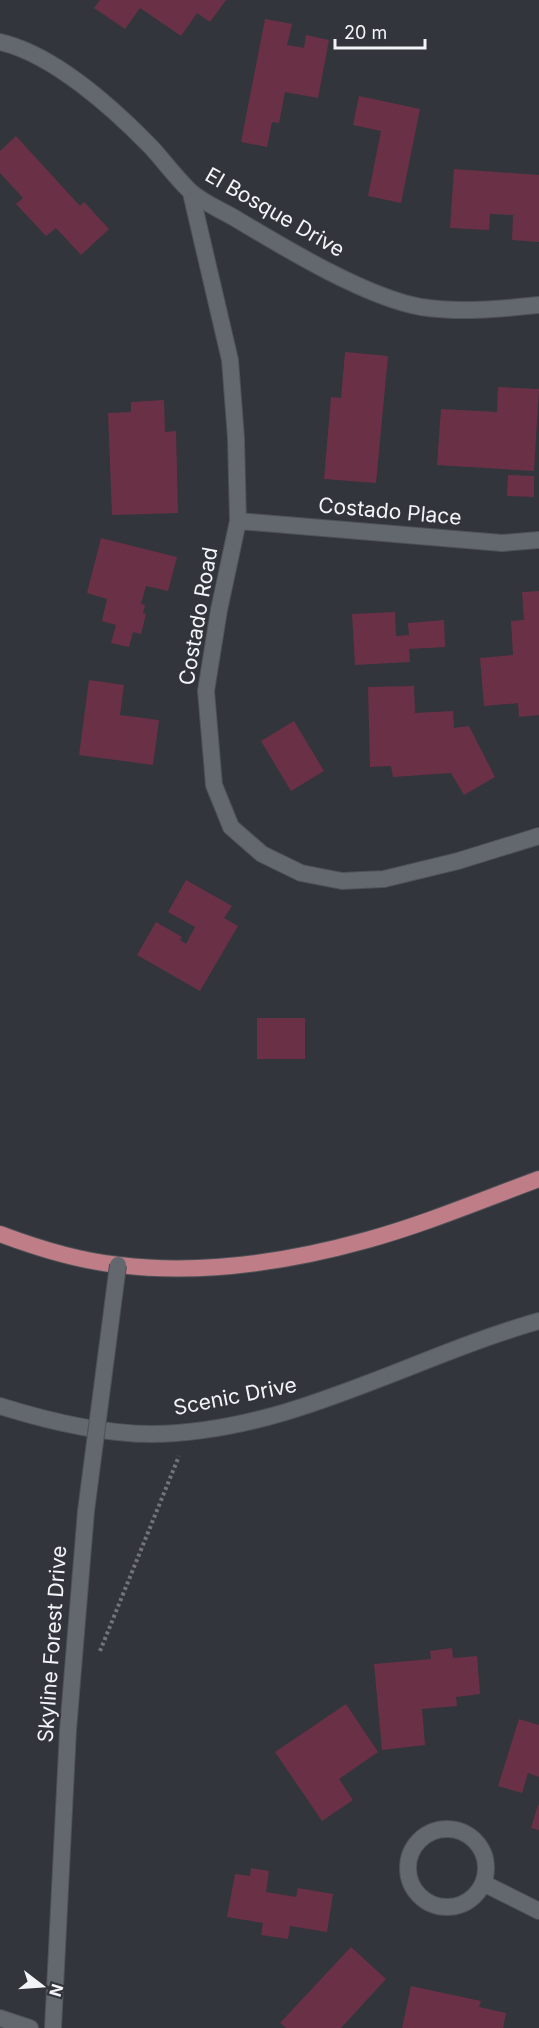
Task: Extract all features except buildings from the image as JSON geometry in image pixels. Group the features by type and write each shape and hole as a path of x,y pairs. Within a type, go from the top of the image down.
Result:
{"main road":[{"path":"0,1234 34,1246 118,1265 198,1268 286,1259 368,1240 539,1179"}],"street":[{"name":"El Bosque Drive","path":"0,42 24,48 76,82 150,147 191,193 275,243 331,271 373,291 419,306 459,310 539,305"},
{"name":"Costado Road","path":"191,193 230,360 238,521 219,609 206,691 214,786 231,827 262,854 301,873 342,881 384,879 458,861 539,836"},
{"name":"Costado Place","path":"238,521 502,543 539,540"},
{"name":"Skyline Forest Drive","path":"52,2028 68,1730 86,1511 118,1265"},
{"name":"Scenic Drive","path":"0,1406 81,1426 152,1434 190,1430 292,1410 495,1334 539,1321"},
{"path":"442,1829 455,1829 468,1834 478,1844 484,1856 483,1883 477,1893 456,1907 431,1904 412,1888 408,1876 411,1851 418,1841 442,1829"},
{"path":"483,1883 539,1911"},
{"path":"0,2018 30,2028"}],"path":[{"path":"98,1655 190,1430"}]}
